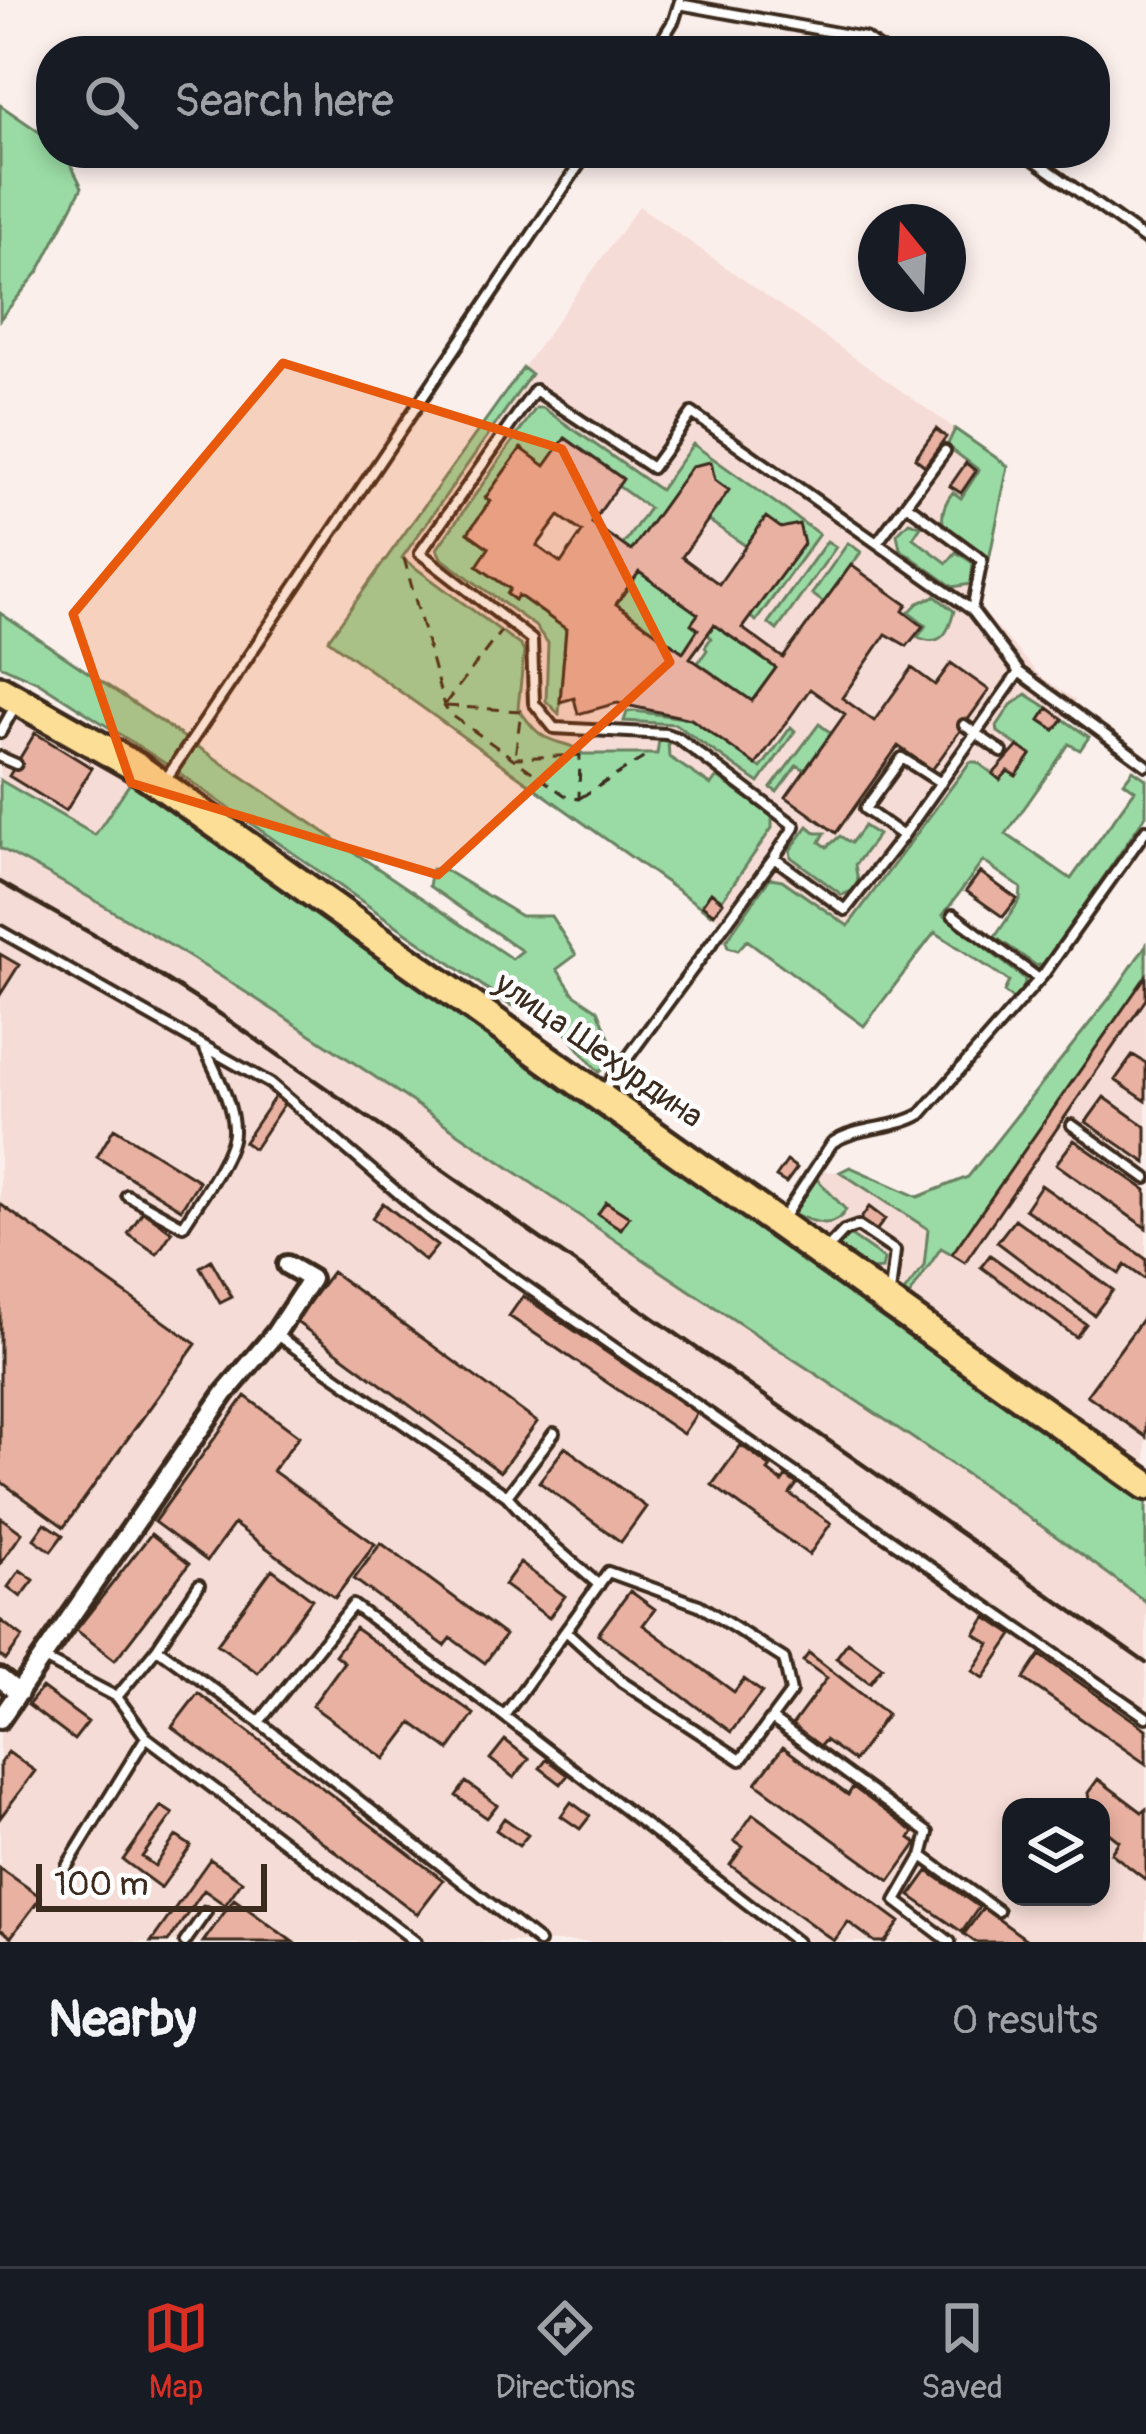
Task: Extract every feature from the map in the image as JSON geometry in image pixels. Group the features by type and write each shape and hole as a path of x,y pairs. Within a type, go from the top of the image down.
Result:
{"main road":[{"name":"улица Шехурдина","path":"9,695 136,767 1146,1485"}],"street":[{"path":"0,1719 225,1393 311,1279 287,1265"},
{"path":"0,1678 19,1693"}],"lane":[{"path":"664,36 680,2 855,36"},
{"path":"161,786 577,168"},
{"path":"1046,168 1146,240"},
{"path":"601,1095 795,826 678,738 554,728 534,703 532,640 420,553 535,390 652,468 692,413 972,610 1019,672 1146,764"},
{"path":"877,543 945,451"},
{"path":"905,504 982,560 972,610"},
{"path":"774,858 845,910 1019,672"},
{"path":"0,734 9,695"},
{"path":"964,725 1002,752"},
{"path":"0,757 16,764"},
{"path":"903,836 865,809 902,758 941,783"},
{"path":"780,1222 832,1143 866,1130 904,1124 922,1114 1039,979 1146,830"},
{"path":"953,915 1039,979"},
{"path":"0,931 271,1084 426,1217 1146,1717"},
{"path":"127,1195 183,1226 220,1163 234,1134 223,1090 204,1048"},
{"path":"1072,1126 1146,1178"},
{"path":"823,1253 844,1231 858,1226 895,1251 888,1301"},
{"path":"274,1334 507,1496 599,1585"},
{"path":"507,1496 554,1433"},
{"path":"504,1716 608,1572 699,1605 784,1659 791,1692 741,1760 622,1682 566,1631"},
{"path":"117,1697 199,1585"},
{"path":"260,1722 352,1605 797,1942"},
{"path":"157,1648 260,1722 539,1942"},
{"path":"43,1658 117,1697 146,1737 416,1942"},
{"path":"773,1720 928,1833 922,1856 896,1901 950,1942"},
{"path":"67,1866 146,1737"},
{"path":"922,1856 998,1911"},
{"path":"185,1942 206,1912"}],"path":[{"path":"404,558 444,706 566,796 579,799 647,755"},
{"path":"444,706 503,628"},
{"path":"444,706 521,711 515,758"},
{"path":"515,758 580,755 579,799"}],"highlighted area":[{"path":"283,363 562,449 670,662 438,875 131,783 73,614"}],"shaded area":[{"path":"639,206 1008,466 979,607 1040,676 1076,700 997,813 863,941 748,941 328,640"},
{"path":"0,708 130,783 95,835 0,780"},
{"path":"0,848 306,1028 1043,1525 1146,1602 1146,1942 0,1942"},
{"path":"1146,976 1146,1464 909,1296 942,1247 953,1253"},
{"path":"824,1171 840,1172 929,1229 924,1266 904,1292 792,1214"}],"green space":[{"path":"0,105 36,130 36,168 72,168 82,187 39,271 0,319"},
{"path":"523,368 531,374 402,558 521,646 518,708 542,735 583,754 657,754 659,740 668,741 669,757 711,785 717,777 772,816 772,828 722,900 711,893 702,904 712,915 328,640"},
{"path":"536,408 543,408 660,490 693,444 819,534 756,621 750,617 803,544 799,525 781,528 746,546 708,520 715,480 710,462 692,466 631,551 623,545 649,508 618,486 622,478 566,438 545,466 520,449 468,533 489,548 477,566 510,589 508,595 514,599 518,595 566,629 559,714 546,701 548,643 535,626 441,558 437,549"},
{"path":"955,429 1008,466 989,560 944,528 947,500 953,492 961,498 979,470 947,446"},
{"path":"909,522 921,526 913,538 947,563 956,552 973,563 971,584 953,587 900,549 897,534"},
{"path":"827,541 836,547 777,630 768,623"},
{"path":"848,543 861,552 824,603 812,594"},
{"path":"639,572 698,614 698,629 683,652 616,604"},
{"path":"935,596 954,611 943,636 933,641 918,637 926,625 909,612"},
{"path":"0,613 512,959 522,951 429,886 432,869 445,870 521,916 551,916 576,955 557,969 574,994 598,1010 617,1057 599,1072 553,1021 510,1005 163,762 38,682 0,665"},
{"path":"714,625 776,668 752,701 698,663"},
{"path":"1026,694 1048,708 1040,720 1054,730 1063,719 1089,737 1080,750 1069,744 1006,834 1071,879 1135,790 1124,782 1133,770 1146,779 1146,815 1045,963 1037,966 995,937 1020,900 1021,888 983,861 943,915 1025,979 1024,990 1013,999 1004,992 1009,981 935,932 864,1026 747,940 738,950 728,947 726,941 770,878 782,880 848,926 970,762 1000,779 1008,771 1016,776 1031,755 998,732 997,726 1011,705"},
{"path":"627,712 691,719 761,768 791,727 795,731 759,783 675,724 624,721"},
{"path":"819,724 831,733 805,770 797,765 777,792 771,788"},
{"path":"0,780 95,835 130,783 1075,1451 1146,1502 1146,1602 960,1470 327,1045 166,943 0,848"},
{"path":"808,826 825,833 820,842 827,847 840,836 851,843 864,826 878,835 855,865 858,881 852,891 842,895 791,857 790,850"},
{"path":"1146,945 1146,976 952,1254 941,1248 909,1296 904,1292 924,1266 928,1229 840,1172 850,1167 918,1197 968,1177"},
{"path":"817,1179 846,1210 835,1221 822,1223 792,1214"},
{"path":"848,1234 884,1259 882,1269 871,1270 838,1247 842,1235"}],"building":[{"path":"936,429 946,437 925,466 915,458"},
{"path":"565,438 623,479 592,523 631,551 692,466 711,462 715,480 729,490 682,557 719,584 766,517 781,528 799,524 804,544 742,628 783,658 851,565 907,605 903,611 923,626 907,646 886,634 842,698 874,721 912,668 935,685 951,663 989,690 932,770 898,746 836,833 786,797 845,714 810,689 756,765 691,719 617,703 578,714 574,698 560,702 566,629 518,595 515,600 507,594 510,589 477,566 489,548 468,533 490,501 485,498 521,448 545,466","holes":["559,516 582,532 561,563 537,546","639,572 698,614 691,624 698,629 683,652 616,604","714,625 776,668 752,701 690,658"]},
{"path":"966,463 976,471 961,493 950,486"},
{"path":"1048,708 1063,719 1055,730 1040,720"},
{"path":"35,733 92,768 66,811 9,776"},
{"path":"1018,746 1031,755 1016,776 1008,771 1000,780 993,774"},
{"path":"980,872 1017,899 1003,917 966,891"},
{"path":"711,892 723,902 714,914 702,905"},
{"path":"0,954 19,965 0,995"},
{"path":"1146,976 1146,999 965,1262 952,1254"},
{"path":"1133,1055 1146,1063 1146,1101 1115,1080"},
{"path":"276,1095 286,1101 254,1149 244,1142"},
{"path":"1104,1097 1146,1127 1146,1163 1086,1122"},
{"path":"114,1128 199,1181 181,1209 97,1157"},
{"path":"1074,1140 1146,1190 1146,1228 1056,1164"},
{"path":"787,1161 797,1168 786,1183 776,1177"},
{"path":"1041,1185 1146,1259 1146,1280 1125,1265 1119,1274 1025,1209"},
{"path":"606,1202 629,1217 621,1229 598,1214"},
{"path":"383,1203 437,1246 425,1261 372,1218"},
{"path":"0,1204 196,1344 64,1527 0,1481"},
{"path":"869,1207 885,1219 876,1231 860,1220"},
{"path":"143,1211 172,1232 157,1254 128,1234"},
{"path":"1015,1219 1113,1290 1094,1315 997,1242"},
{"path":"990,1255 1086,1324 1076,1337 981,1267"},
{"path":"211,1260 232,1297 220,1303 200,1267"},
{"path":"332,1272 537,1422 500,1472 295,1321"},
{"path":"523,1296 697,1413 683,1434 509,1316"},
{"path":"1143,1318 1146,1321 1146,1437 1087,1395"},
{"path":"245,1396 299,1436 273,1471 375,1544 335,1598 234,1524 207,1561 154,1522"},
{"path":"741,1445 771,1467 768,1471 782,1482 786,1476 797,1484 790,1494 831,1523 809,1555 712,1485"},
{"path":"565,1447 646,1507 621,1542 539,1482"},
{"path":"0,1517 22,1533 0,1564"},
{"path":"45,1523 63,1535 51,1551 34,1539"},
{"path":"151,1534 189,1564 115,1660 76,1630"},
{"path":"381,1543 505,1635 485,1663 451,1638 445,1646 354,1579"},
{"path":"520,1563 565,1596 549,1618 504,1585"},
{"path":"272,1569 312,1599 258,1673 217,1644"},
{"path":"20,1570 34,1580 21,1597 8,1587"},
{"path":"630,1591 655,1609 643,1625 734,1692 744,1679 762,1692 731,1732 598,1634"},
{"path":"986,1617 1013,1635 984,1678 973,1671 990,1644 975,1634"},
{"path":"0,1620 23,1637 6,1660 0,1656"},
{"path":"355,1628 474,1714 449,1750 412,1723 385,1759 312,1706 344,1662 335,1655"},
{"path":"848,1642 882,1667 870,1683 836,1658"},
{"path":"809,1653 887,1714 854,1761 825,1740 820,1746 792,1725 827,1678 803,1661"},
{"path":"1040,1655 1146,1729 1146,1764 1024,1679"},
{"path":"42,1688 88,1722 74,1740 28,1705"},
{"path":"198,1693 443,1880 417,1914 172,1727"},
{"path":"505,1740 529,1759 514,1778 490,1759"},
{"path":"783,1747 848,1795 853,1787 914,1832 910,1838 917,1843 890,1881 756,1783"},
{"path":"8,1752 35,1771 0,1818 0,1763"},
{"path":"547,1759 568,1775 561,1784 540,1768"},
{"path":"1098,1779 1142,1812 1146,1809 1146,1880 1111,1853 1119,1841 1110,1834 1110,1798 1089,1798"},
{"path":"466,1782 497,1805 487,1818 456,1796"},
{"path":"571,1802 590,1816 580,1829 561,1816"},
{"path":"161,1806 173,1814 142,1857 155,1866 176,1836 191,1846 161,1888 123,1860"},
{"path":"753,1814 900,1922 885,1942 875,1942 848,1922 834,1941 730,1865 743,1847 734,1841"},
{"path":"504,1818 528,1835 519,1846 496,1830"},
{"path":"210,1859 242,1881 225,1905 204,1890 168,1942 151,1942"},
{"path":"0,1868 41,1897 11,1937 0,1929"},
{"path":"928,1871 979,1907 962,1932 910,1896"},
{"path":"234,1899 293,1942 203,1942"},
{"path":"983,1908 1026,1942 975,1942 964,1934"}],"railway":[{"path":"0,882 220,1014 1146,1663"}]}
